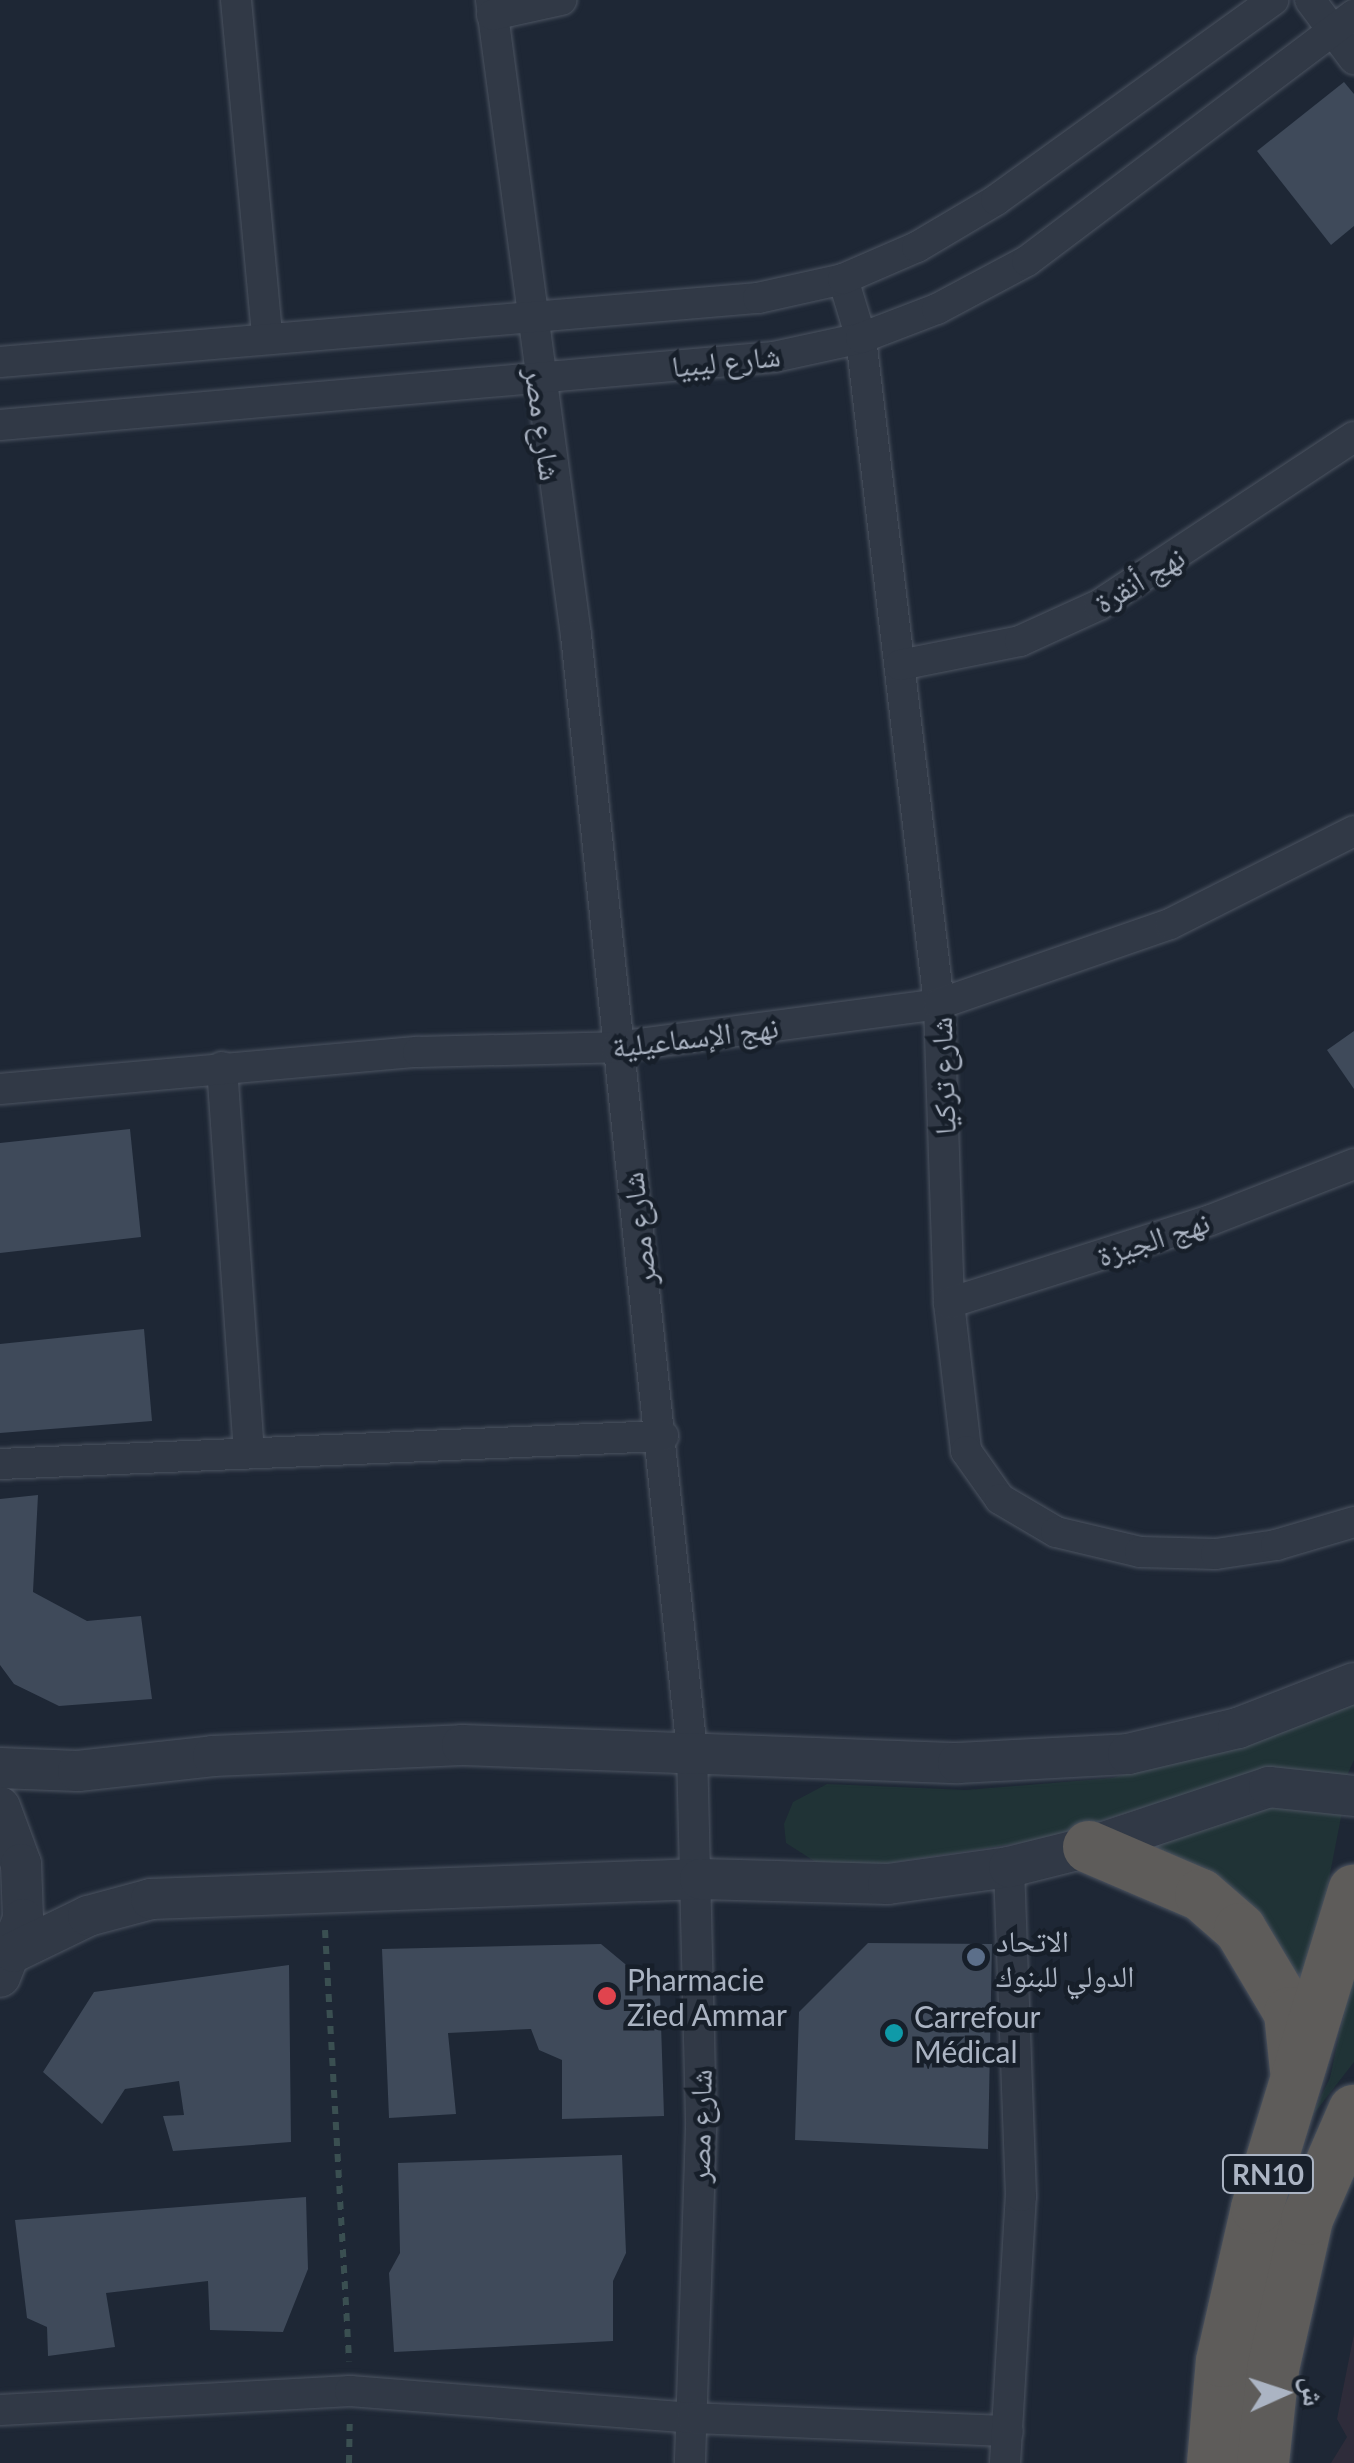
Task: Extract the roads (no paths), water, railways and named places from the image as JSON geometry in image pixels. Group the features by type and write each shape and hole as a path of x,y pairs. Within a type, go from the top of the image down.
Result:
{"highway":[{"path":"1089,1847 1201,1894 1240,1930 1290,2014 1298,2086"},
{"name":"RN10","path":"1213,2463 1226,2342 1257,2208 1298,2086 1354,1892"},
{"name":"RN10","path":"1263,2463 1273,2369 1307,2220 1354,2111"}],"street":[{"path":"236,0 267,335"},
{"path":"492,8 562,0"},
{"name":"شارع ليبيا","path":"0,362 267,335 758,298 843,279 917,247 996,200 1273,0"},
{"path":"1310,0 1344,22 1354,59"},
{"name":"شارع مصر","path":"492,8 537,379 576,635 617,1047 663,1436 692,1751 700,1879 690,2463"},
{"name":"شارع ليبيا","path":"0,425 774,357 861,338 937,309 1027,261 1344,22"},
{"name":"شارع تركيا","path":"843,279 861,338 939,1004 949,1303 966,1450 1000,1499 1056,1532 1140,1552 1216,1554 1276,1546 1354,1522"},
{"name":"نهج أنقرة","path":"900,665 1020,640 1099,605 1354,438"},
{"name":"نهج الإسماعيلية","path":"0,1089 418,1052 617,1047 939,1004 1170,924 1354,831"},
{"path":"222,1067 250,1451"},
{"name":"نهج الجيزة","path":"949,1303 1208,1221 1354,1164"},
{"path":"0,1464 663,1436"},
{"path":"0,1768 78,1770 212,1756 462,1745 958,1763 1128,1754 1238,1728 1354,1683"},
{"path":"7,1964 88,1916 151,1900 323,1888 700,1879 888,1884 1009,1867 1089,1847 1269,1787 1354,1796"},
{"path":"0,1807 21,1864 23,1920 7,1964"},
{"path":"1006,2463 1021,2196 1009,1867"},
{"path":"0,2410 350,2392 692,2418 1008,2431"}],"place":[{"name":"الاتحاد الدولي للبنوك","path":"976,1957"},
{"name":"Pharmacie Zied Ammar","path":"607,1996"},
{"name":"Carrefour Médical","path":"894,2033"}]}
